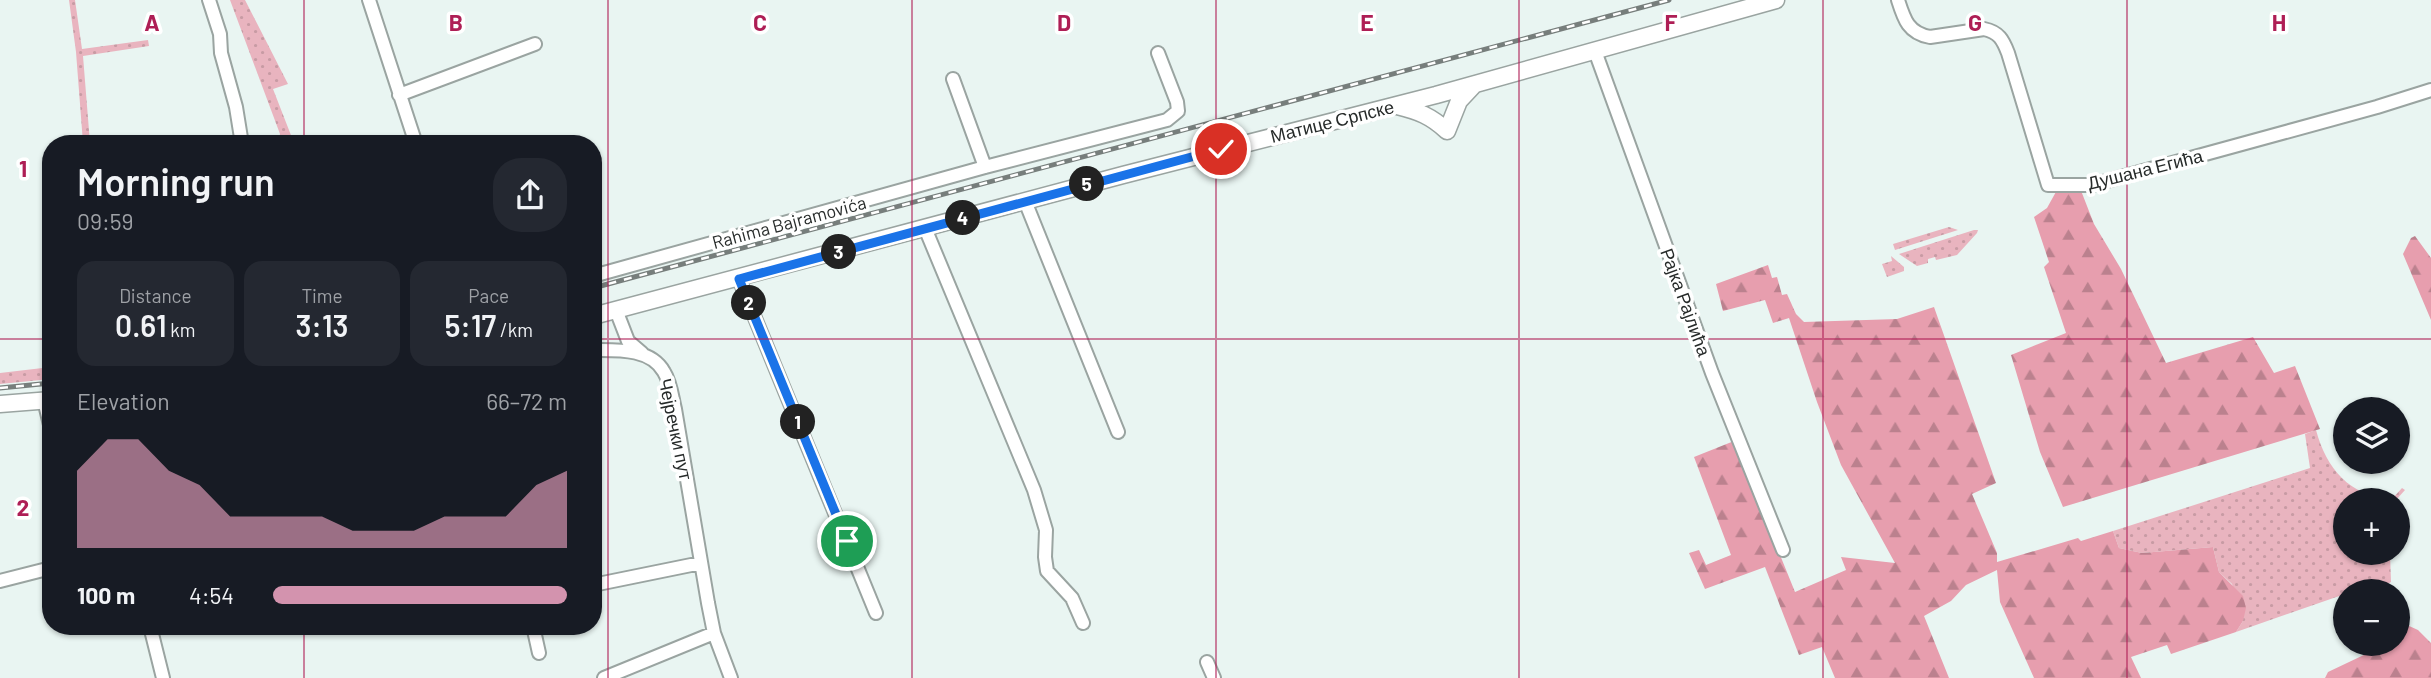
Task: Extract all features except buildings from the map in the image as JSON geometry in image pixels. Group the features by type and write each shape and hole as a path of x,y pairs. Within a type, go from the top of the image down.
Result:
{"main road":[{"path":"1595,51 1776,0"},
{"name":"Матице Српске","path":"602,314 1595,51"},
{"path":"1392,106 1422,112 1447,131 1459,101 1476,84"},
{"path":"0,404 42,400"}],"street":[{"path":"209,0 220,34 221,53 234,98 240,135"},
{"path":"369,0 413,135"},
{"name":"Душана Егића","path":"1898,0 1904,21 1922,35 1930,37 1984,29 1999,36 2008,52 2048,185 2092,185 2431,90"},
{"path":"399,95 535,44"},
{"name":"Рајка Рајлића","path":"1595,51 1716,387 1783,550"},
{"name":"Rahima Bajramovića","path":"602,273 985,167 1167,120 1178,111 1177,102 1158,53"},
{"path":"953,79 985,167"},
{"path":"1025,201 1118,432"},
{"path":"925,228 1034,490 1046,530 1047,571 1072,598 1083,623"},
{"path":"739,279 876,613"},
{"name":"Чејречки пут","path":"616,310 628,341 656,362 667,376 714,633 731,678"},
{"path":"602,351 642,353"},
{"path":"602,582 701,563"},
{"path":"0,581 42,570"},
{"path":"604,678 714,633"},
{"path":"152,635 163,678"},
{"path":"535,635 539,653"},
{"path":"1207,662 1214,678"}],"shaded area":[{"path":"69,0 75,0 82,49 148,40 149,46 83,56 89,135 82,135"},
{"path":"230,0 245,0 288,84 273,89 291,135 280,134"},
{"path":"1949,227 1958,230 1895,250 1893,244"},
{"path":"1978,230 1977,233 1957,255 1936,260 1935,257 1928,259 1928,263 1917,266 1899,254"},
{"path":"1891,256 1904,267 1904,271 1887,277 1882,264 1892,261"},
{"path":"42,368 42,380 0,384 0,373"},
{"path":"2316,430 2333,468 2333,474 2338,474 2355,488 2333,488 2333,565 2390,565 2391,579 2333,579 2333,598 2236,632 2243,621 2232,584 2219,572 2213,547 2142,553 2119,548 2113,531 2310,468 2305,434"}],"green space":[{"path":"2080,188 2094,224 2121,269 2166,363 2253,337 2274,373 2295,366 2320,429 2063,507 2040,452 2011,355 2066,333 2044,267 2049,262 2034,217 2047,208 2057,190"},
{"path":"2415,236 2431,258 2431,320 2403,254 2411,238"},
{"path":"1768,265 1772,278 1777,277 1782,295 1787,294 1796,314 1804,322 1897,319 1934,307 1996,483 1972,494 1997,553 1997,562 2078,538 2081,541 2113,531 2119,548 2142,553 2213,547 2219,572 2243,596 2246,608 2243,621 2236,632 2171,654 2167,645 2131,657 2141,678 2034,678 2000,602 1997,570 1966,585 1951,601 1924,616 1949,678 1835,678 1822,647 1799,655 1765,567 1705,589 1689,553 1699,550 1706,565 1731,555 1694,457 1734,441 1795,592 1846,570 1841,557 1895,563 1841,465 1789,318 1773,323 1765,300 1723,311 1716,284"},
{"path":"2410,626 2418,630 2431,643 2431,678 2325,678 2328,672 2362,656 2410,656"}],"railway":[{"path":"602,286 1669,0"},
{"path":"0,388 42,384"}],"route":[{"path":"847,541 739,279 1221,149"}]}
